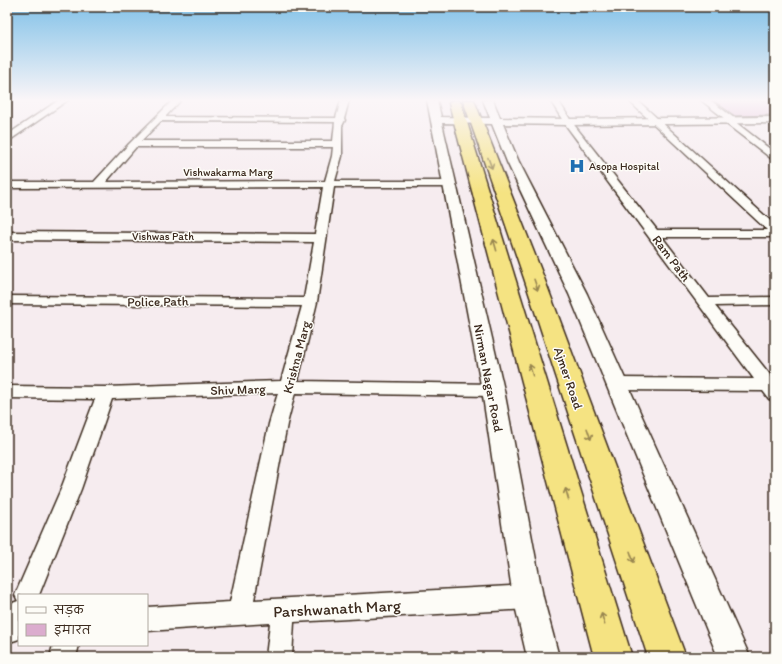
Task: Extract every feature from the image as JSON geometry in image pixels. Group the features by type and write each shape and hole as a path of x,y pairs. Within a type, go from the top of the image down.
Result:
{"highway":[{"path":"475,131 614,657"},
{"name":"Ajmer Road","path":"477,131 536,285 667,657"}],"street":[{"path":"7,139 20,131"},
{"path":"98,184 147,131"},
{"name":"Krishna Marg","path":"240,613 278,424 310,302 329,184 337,156 338,131"},
{"name":"Nirman Nagar Road","path":"438,131 493,390 528,597 543,657"},
{"path":"486,131 513,162 578,294 734,657"},
{"name":"Ram Path","path":"575,131 772,389"},
{"path":"664,131 775,232"},
{"path":"743,131 775,157"},
{"path":"135,144 337,144"},
{"name":"Vishwakarma Marg","path":"7,185 450,184"},
{"path":"654,234 775,232"},
{"name":"Vishwas Path","path":"7,236 320,238"},
{"name":"Police Path","path":"7,300 227,300 310,302"},
{"path":"706,302 775,301"},
{"path":"617,384 772,389"},
{"name":"Shiv Marg","path":"7,392 106,393 288,387 493,390"},
{"path":"27,594 71,489 106,393"},
{"name":"Parshwanath Marg","path":"148,619 528,597"},
{"path":"279,657 283,611"},
{"path":"62,657 66,646"}],"place":[{"name":"Asopa Hospital","path":"577,166"}]}
